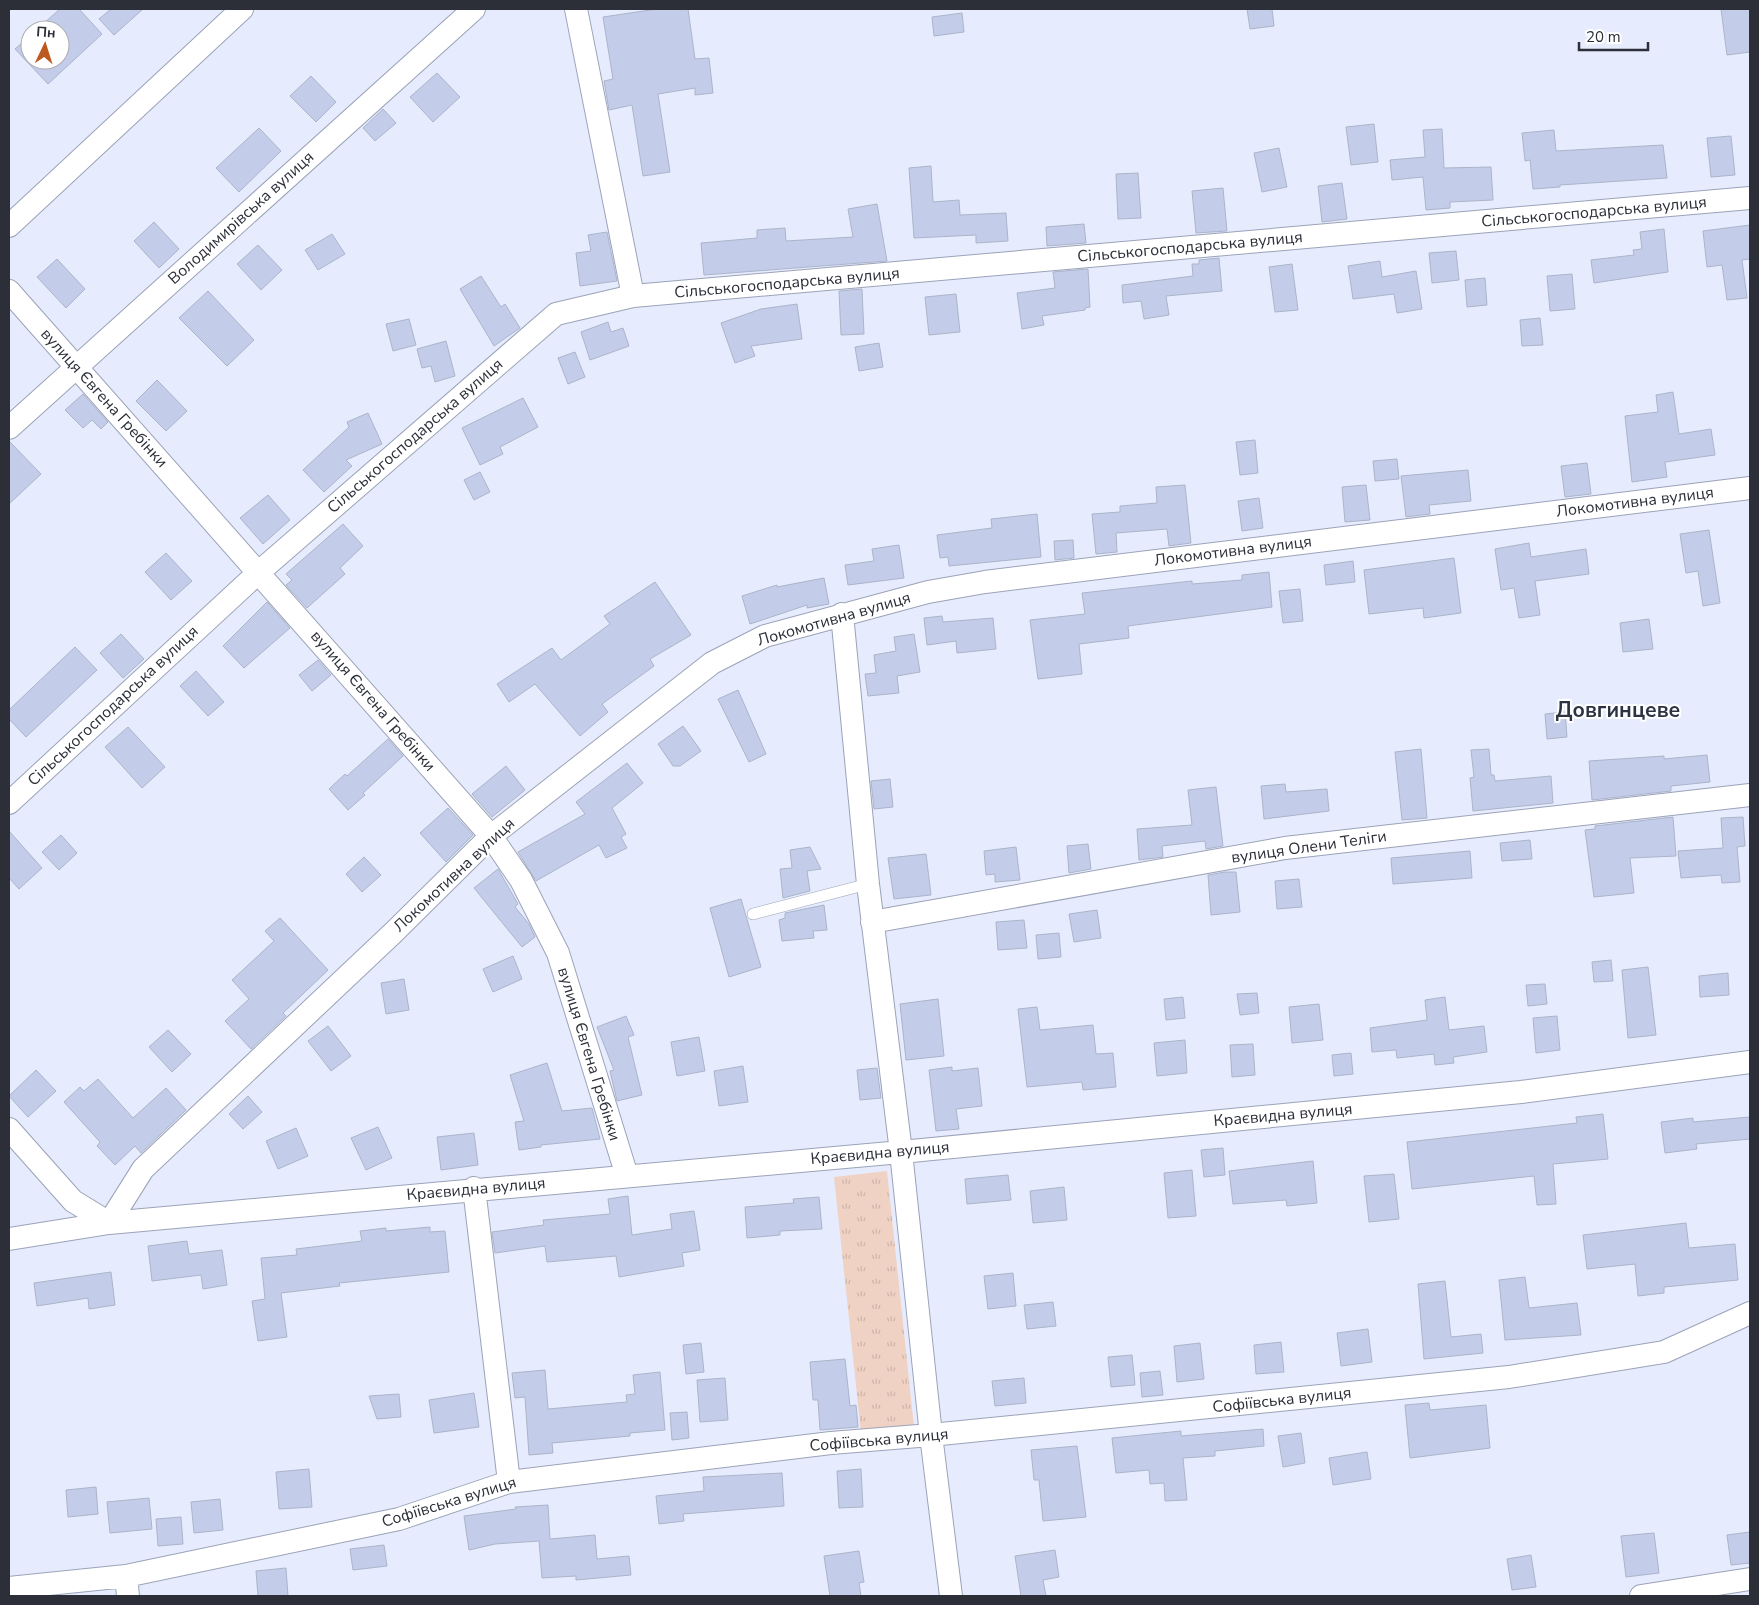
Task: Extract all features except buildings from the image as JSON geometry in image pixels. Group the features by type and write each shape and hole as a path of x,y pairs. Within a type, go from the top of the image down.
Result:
{"street":[{"path":"9,226 242,9"},
{"name":"Володимирівська вулиця","path":"9,428 474,9"},
{"path":"576,9 633,296"},
{"name":"Сільськогосподарська вулиця","path":"9,803 259,572 556,314 633,296 1750,198"},
{"name":"вулиця Євгена Гребінки","path":"9,291 491,836 521,880 558,953 627,1176"},
{"name":"Локомотивна вулиця","path":"109,1222 143,1169 394,932 491,836 712,663 764,636 928,592 985,582 1750,488"},
{"path":"842,614 872,922 901,1152 931,1435 951,1596"},
{"name":"вулиця Олени Теліги","path":"872,922 1285,848 1750,795"},
{"name":"Краєвидна вулиця","path":"9,1239 109,1222 474,1188 901,1152 1521,1092 1750,1062"},
{"path":"9,1129 73,1201 109,1222"},
{"path":"474,1188 509,1482"},
{"name":"Софіївська вулиця","path":"9,1588 127,1586 398,1519 509,1482 830,1443 931,1435 1509,1377 1664,1352 1750,1313"},
{"path":"1640,1596 1750,1579"}],"lane":[{"path":"753,914 868,884"}],"green space":[{"path":"887,1171 914,1427 861,1433 834,1177"}],"district":[{"name":"Довгинцеве","path":"1618,710"}]}
